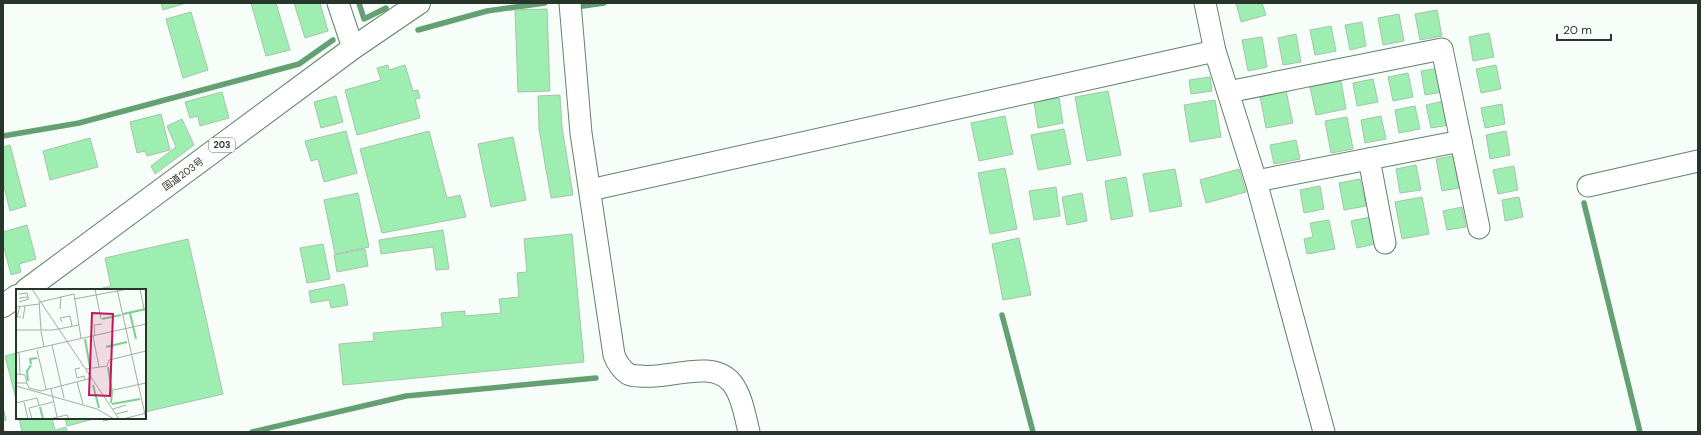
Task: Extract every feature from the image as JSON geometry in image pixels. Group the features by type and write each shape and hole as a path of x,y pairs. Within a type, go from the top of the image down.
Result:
{"highway":[{"name":"国道203号","path":"27,289 353,48 419,3"},
{"path":"3,306 16,297"}],"street":[{"path":"338,3 353,48"},
{"path":"1205,3 1215,50 1256,180 1324,432"},
{"path":"571,7 581,133 614,355 619,366 630,375 647,377 701,371 718,372 731,382 738,394 749,432"},
{"path":"1228,92 1442,49 1479,228"},
{"path":"590,190 1215,50"},
{"path":"1256,180 1461,141"},
{"path":"1369,159 1385,243"},
{"path":"1588,186 1698,161"}],"building":[{"path":"161,3 186,3 163,10"},
{"path":"251,3 276,3 290,50 266,56"},
{"path":"294,3 320,3 328,31 305,38"},
{"path":"1236,3 1262,3 1266,15 1241,22"},
{"path":"547,9 550,91 518,92 515,10"},
{"path":"1437,10 1442,36 1420,40 1415,14"},
{"path":"191,12 208,70 183,78 166,19"},
{"path":"1399,14 1404,41 1383,45 1378,18"},
{"path":"1362,22 1366,46 1350,50 1345,25"},
{"path":"1331,26 1336,51 1315,55 1310,30"},
{"path":"1489,33 1494,57 1473,61 1469,37"},
{"path":"1296,34 1301,62 1283,65 1278,38"},
{"path":"1262,37 1267,67 1248,71 1242,40"},
{"path":"388,65 389,70 405,65 413,91 418,90 420,98 415,99 420,118 357,135 345,90 381,80 377,68"},
{"path":"1496,65 1501,89 1481,93 1476,69"},
{"path":"1439,68 1443,92 1425,95 1421,71"},
{"path":"1408,73 1413,97 1393,101 1388,77"},
{"path":"1210,77 1212,91 1191,94 1189,80"},
{"path":"1373,79 1378,102 1357,106 1353,83"},
{"path":"1341,81 1346,109 1316,115 1310,87"},
{"path":"1108,91 1121,155 1087,161 1075,97"},
{"path":"1286,91 1293,123 1266,128 1260,96"},
{"path":"222,92 229,118 200,126 198,116 190,118 185,102"},
{"path":"560,95 562,127 573,195 551,198 539,129 538,96"},
{"path":"336,96 343,122 321,128 314,102"},
{"path":"1059,98 1063,123 1038,128 1034,102"},
{"path":"1215,100 1221,137 1190,142 1184,105"},
{"path":"1444,101 1449,125 1431,128 1426,105"},
{"path":"1502,104 1505,124 1485,128 1481,108"},
{"path":"1415,106 1420,129 1399,133 1395,110"},
{"path":"161,114 170,150 147,156 145,151 137,153 130,122"},
{"path":"1005,116 1013,154 979,161 971,123"},
{"path":"1381,116 1386,139 1365,143 1361,120"},
{"path":"1347,117 1353,149 1331,153 1325,121"},
{"path":"182,119 194,145 155,174 151,166 176,147 167,126"},
{"path":"1064,129 1071,164 1038,170 1031,135"},
{"path":"346,131 357,173 324,182 318,159 311,161 305,141"},
{"path":"429,131 447,198 460,195 466,217 382,233 360,149"},
{"path":"1506,131 1510,155 1490,159 1486,135"},
{"path":"513,137 526,200 491,207 478,144"},
{"path":"90,138 98,167 50,180 43,151"},
{"path":"1296,140 1300,159 1274,164 1270,145"},
{"path":"10,145 26,206 10,211 3,183 3,147"},
{"path":"1453,156 1459,188 1442,191 1436,159"},
{"path":"1416,165 1421,190 1400,193 1396,169"},
{"path":"1514,166 1518,190 1498,194 1493,170"},
{"path":"1005,168 1017,229 990,234 978,173"},
{"path":"1175,169 1182,206 1150,212 1143,174"},
{"path":"1239,169 1246,192 1206,203 1200,180"},
{"path":"1126,177 1133,216 1111,220 1105,181"},
{"path":"1360,179 1366,206 1344,210 1339,183"},
{"path":"1320,186 1324,209 1304,213 1300,190"},
{"path":"1056,187 1060,216 1034,220 1029,191"},
{"path":"358,193 369,247 335,254 324,200"},
{"path":"1082,193 1087,221 1067,225 1062,197"},
{"path":"1422,197 1429,234 1402,239 1395,202"},
{"path":"1519,197 1523,217 1505,221 1502,200"},
{"path":"1462,207 1466,227 1447,230 1443,211"},
{"path":"1370,217 1375,244 1357,248 1351,221"},
{"path":"1329,220 1335,249 1307,254 1304,239 1313,237 1310,223"},
{"path":"27,225 36,259 19,264 21,272 11,275 3,244 3,232"},
{"path":"443,230 449,269 436,270 433,247 381,254 379,240"},
{"path":"572,234 584,362 343,385 339,344 374,341 373,333 443,327 441,313 465,311 465,316 501,313 499,299 519,297 517,273 527,272 524,239"},
{"path":"1019,238 1031,295 1003,300 992,244"},
{"path":"188,239 223,394 146,412 146,289 99,289 111,286 105,258"},
{"path":"323,244 330,279 307,283 300,248"},
{"path":"365,249 368,266 337,272 334,255"},
{"path":"344,284 348,305 331,308 329,300 311,303 309,291"},
{"path":"16,353 16,399 5,356"},
{"path":"3,407 6,420 3,421"},
{"path":"19,419 52,419 55,430 66,427 67,432 22,432"},
{"path":"65,419 94,419 67,426"}],"waterway":[{"path":"359,3 364,19 386,8"},
{"path":"418,30 487,11 545,3"},
{"path":"574,4 583,6 604,3"},
{"path":"3,136 79,123 299,64 333,40"},
{"path":"1584,203 1640,432"},
{"path":"1002,315 1033,432"},
{"path":"252,432 406,396 596,378"}]}
